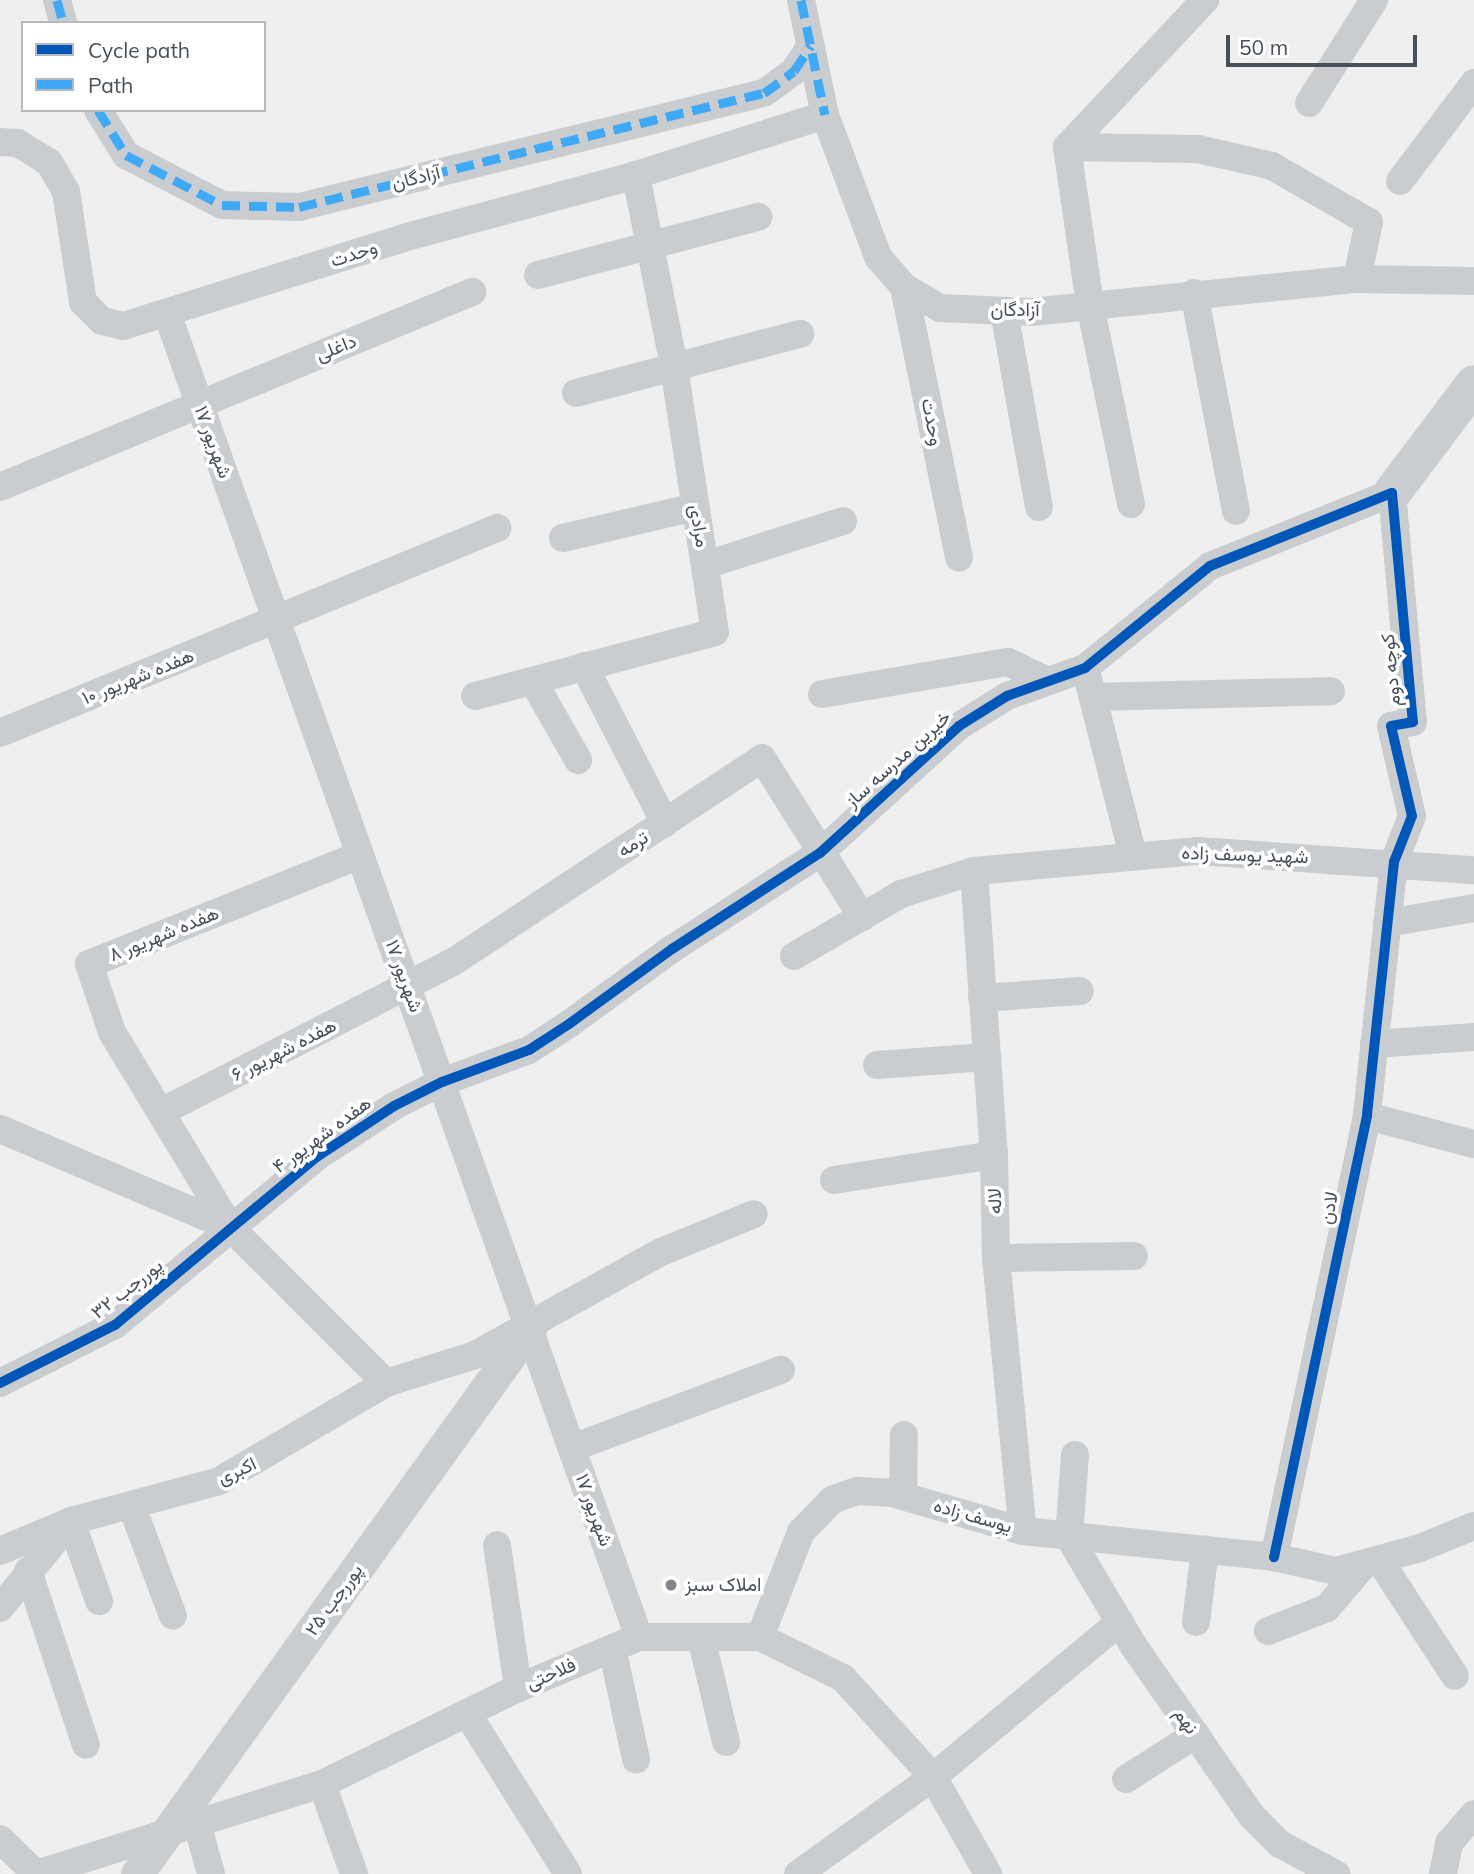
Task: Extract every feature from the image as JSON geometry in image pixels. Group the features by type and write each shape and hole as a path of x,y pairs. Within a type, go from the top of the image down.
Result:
{"main road":[{"path":"1392,492 1474,384"},
{"name":"خیرین مدرسه ساز","path":"1392,492 1423,491 1474,425"}],"street":[{"path":"57,0 62,21"},
{"name":"آزادگان","path":"801,0 825,116 878,257 905,287 940,308 1004,311 1357,279 1438,278 1474,281"},
{"path":"1067,147 1205,0"},
{"path":"1309,103 1374,0"},
{"name":"آزادگان","path":"99,112 126,155 222,205 299,207 765,93 794,71 811,46"},
{"path":"1400,181 1474,83"},
{"name":"وحدت","path":"0,142 18,143 48,162 66,191 83,302 102,321 123,326 168,316 403,238 636,174 825,116"},
{"path":"1067,147 1198,149 1272,166 1369,222 1357,279"},
{"path":"1067,147 1090,305 1131,504"},
{"name":"مرادی","path":"475,696 584,666 710,636 717,625 695,506 674,366 636,174"},
{"path":"538,275 758,217"},
{"name":"آزادگان","path":"1438,278 1474,291"},
{"name":"وحدت","path":"905,287 960,557"},
{"name":"داغلی","path":"0,487 472,292"},
{"path":"1194,293 1236,511"},
{"path":"1004,311 1039,507"},
{"name":"۱۷ شهریور","path":"168,316 531,1326 639,1637"},
{"path":"576,393 800,334"},
{"name":"خیرین مدرسه ساز","path":"442,1082 529,1050 672,949 820,853 959,726 1007,696 1085,668 1210,566 1392,492"},
{"name":"کوچه دوم","path":"1392,492 1413,722 1391,726 1412,816 1394,862"},
{"path":"563,538 695,506"},
{"path":"706,565 843,521"},
{"name":"هفده شهریور ۱۰","path":"1,733 497,528"},
{"path":"822,694 1008,662 1048,681"},
{"path":"584,666 666,823"},
{"path":"1085,668 1133,856"},
{"path":"533,681 578,760"},
{"path":"1093,697 1331,691"},
{"name":"ترمه","path":"408,987 666,823 762,758 820,853"},
{"name":"شهید یوسف زاده","path":"794,957 901,894 974,871 1199,851 1394,862 1474,870"},
{"path":"820,853 862,917"},
{"name":"هفده شهریور ۸","path":"230,1227 112,1032 89,964 360,855"},
{"name":"لادن","path":"1273,1557 1367,1116 1394,862"},
{"name":"لاله","path":"974,871 994,1155 996,1258 1023,1531"},
{"path":"1387,923 1474,908"},
{"name":"هفده شهریور ۶","path":"161,1112 408,987"},
{"path":"982,998 1080,991"},
{"path":"1374,1044 1474,1037"},
{"path":"877,1065 987,1057"},
{"name":"هفده شهریور ۴","path":"230,1227 318,1156 394,1106 442,1082"},
{"path":"1367,1116 1474,1144"},
{"path":"0,1129 230,1227 386,1383"},
{"path":"834,1180 994,1155"},
{"name":"اکبری","path":"0,1551 71,1521 132,1507 219,1481 254,1465 386,1383 475,1355 661,1252 754,1214"},
{"name":"پوررجب ۳۲","path":"0,1383 115,1325 230,1227"},
{"path":"996,1258 1134,1256"},
{"name":"پوررجب ۲۵","path":"138,1874 531,1326"},
{"path":"572,1448 781,1370"},
{"path":"903,1496 904,1435"},
{"path":"1069,1537 1075,1455"},
{"name":"یوسف زاده","path":"760,1637 801,1532 832,1500 857,1491 903,1496 1023,1531 1273,1557 1336,1572 1371,1564"},
{"path":"132,1507 173,1616"},
{"path":"0,1608 71,1521"},
{"path":"71,1521 99,1601"},
{"path":"1268,1631 1327,1608 1371,1564 1474,1526"},
{"name":"نهم","path":"1069,1537 1119,1622 1252,1816 1280,1844 1336,1874"},
{"path":"497,1545 517,1688"},
{"path":"1196,1622 1205,1550"},
{"path":"1371,1564 1455,1676"},
{"path":"28,1571 86,1745"},
{"path":"798,1874 933,1777 1119,1622"},
{"name":"فلاحتی","path":"36,1874 322,1784 517,1688 639,1637 760,1637 843,1678 933,1777 988,1874"},
{"path":"701,1637 726,1742"},
{"path":"612,1648 636,1759"},
{"path":"467,1713 561,1872"},
{"path":"1126,1779 1196,1734"},
{"path":"322,1784 354,1874"},
{"path":"1443,1874 1449,1843 1474,1814"},
{"path":"197,1823 211,1874"},
{"path":"0,1839 36,1874"}],"marked path":[{"path":"57,0 62,21"},
{"path":"801,0 825,115"},
{"path":"99,112 126,155 222,205 299,207 764,93 794,71 811,46"}],"cycle path":[{"path":"0,1383 115,1325 318,1156 394,1106 442,1082 529,1050 672,949 820,853 959,726 1007,696 1085,668 1210,566 1392,493 1413,722 1391,726 1412,816 1394,862 1367,1116 1274,1557"}],"place":[{"name":"املاک سبز","path":"671,1585"}]}
